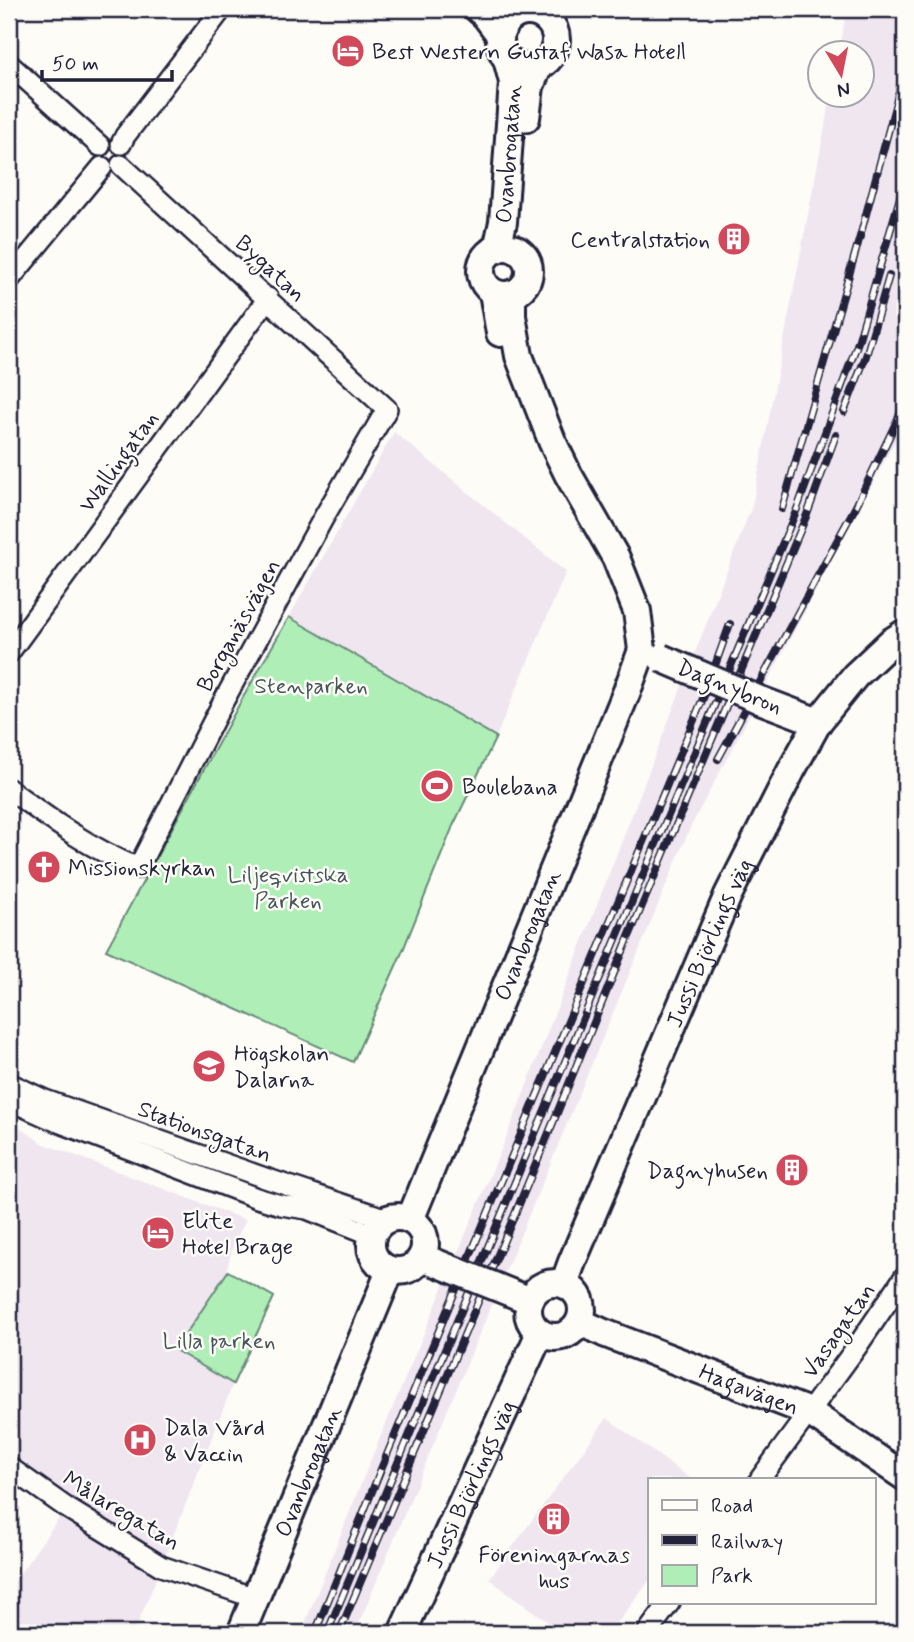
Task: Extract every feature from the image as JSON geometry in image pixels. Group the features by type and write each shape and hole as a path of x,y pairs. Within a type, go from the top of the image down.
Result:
{"street":[{"path":"102,167 113,169 121,165 125,155 121,144 125,136 222,9"},
{"path":"478,9 485,15 514,64 522,67 531,68 546,61 555,48 557,18 544,17 527,10 508,19 503,27 504,47"},
{"name":"Ovanbrogatan","path":"504,47 513,82 503,222 506,249"},
{"path":"9,64 100,146"},
{"name":"Ovanbrogatan","path":"506,249 530,86 539,66"},
{"path":"100,146 110,142 121,144"},
{"path":"100,146 97,156 102,167"},
{"name":"Bygatan","path":"121,165 387,409"},
{"path":"9,280 102,167"},
{"path":"506,249 521,253 529,267 529,275 523,287 503,293 483,281 482,267 490,253 506,249"},
{"name":"Ovanbrogatan","path":"390,1225 627,691 652,654 616,558 552,441 519,356 512,316 503,293"},
{"name":"Wallingatan","path":"9,653 268,298"},
{"name":"Borganäsvägen","path":"9,789 75,835 116,859 138,868 223,702 325,515 387,409"},
{"name":"Jussi Björlings väg","path":"564,1284 728,895 791,771 818,722 855,676 891,642 905,633"},
{"name":"Dagnybron","path":"652,654 818,722"},
{"name":"Stationsgatan","path":"9,1083 45,1100 390,1225"},
{"name":"Stationsgatan","path":"9,1100 58,1122 244,1193 281,1205 390,1225"},
{"path":"417,1224 425,1240 428,1259 409,1270 390,1271 376,1261 370,1244 390,1225 417,1224"},
{"path":"428,1259 525,1298"},
{"name":"Ovanbrogatan","path":"241,1633 390,1271"},
{"name":"Vasagatan","path":"761,1478 905,1276"},
{"path":"547,1284 564,1284 579,1295 583,1313 580,1322 575,1330 567,1335 549,1337 533,1327 525,1298 547,1284"},
{"name":"Hagavägen","path":"580,1322 809,1412 905,1477"},
{"name":"Jussi Björlings väg","path":"402,1633 540,1333"},
{"name":"Målaregatan","path":"9,1467 67,1508 161,1566 255,1598"},
{"path":"647,1633 669,1604"}],"shaded area":[{"path":"847,9 905,9 905,422 690,828 355,1633 301,1633 511,1126 752,506 829,108 876,108 876,38 842,38"},
{"path":"394,432 566,572 496,737 289,617"},
{"path":"9,1120 42,1143 246,1220 234,1243 224,1279 175,1350 233,1384 134,1633 9,1633 9,1589 66,1508 9,1467"},
{"path":"607,1418 690,1478 648,1478 648,1583 610,1633 563,1633 489,1579"}],"green space":[{"name":"Liljeqvistska Parken","path":"289,617 496,737 453,826 403,950 353,1062 106,950"},
{"name":"Lilla parken","path":"228,1271 274,1297 233,1384 175,1350"}],"railway":[{"path":"782,509 905,69"},
{"path":"327,1633 797,509 858,342 905,180"},
{"path":"844,412 866,356 889,276"},
{"path":"718,759 856,506 905,404"},
{"path":"339,1633 808,512 836,435"},
{"path":"315,1633 704,696 730,624"}],"place":[{"name":"Best Western Gustaf Wasa Hotell","path":"348,51"},
{"name":"Centralstation","path":"734,239"},
{"name":"Boulebana","path":"437,786"},
{"name":"Missionskyrkan","path":"44,867"},
{"name":"Högskolan Dalarna","path":"209,1066"},
{"name":"Dagnyhusen","path":"792,1170"},
{"name":"Elite Hotel Brage","path":"158,1233"},
{"name":"Dala Vård & Vaccin","path":"140,1440"},
{"name":"Föreningarnas hus","path":"554,1519"}],"park label":[{"name":"Stenparken","path":"311,685"}]}
